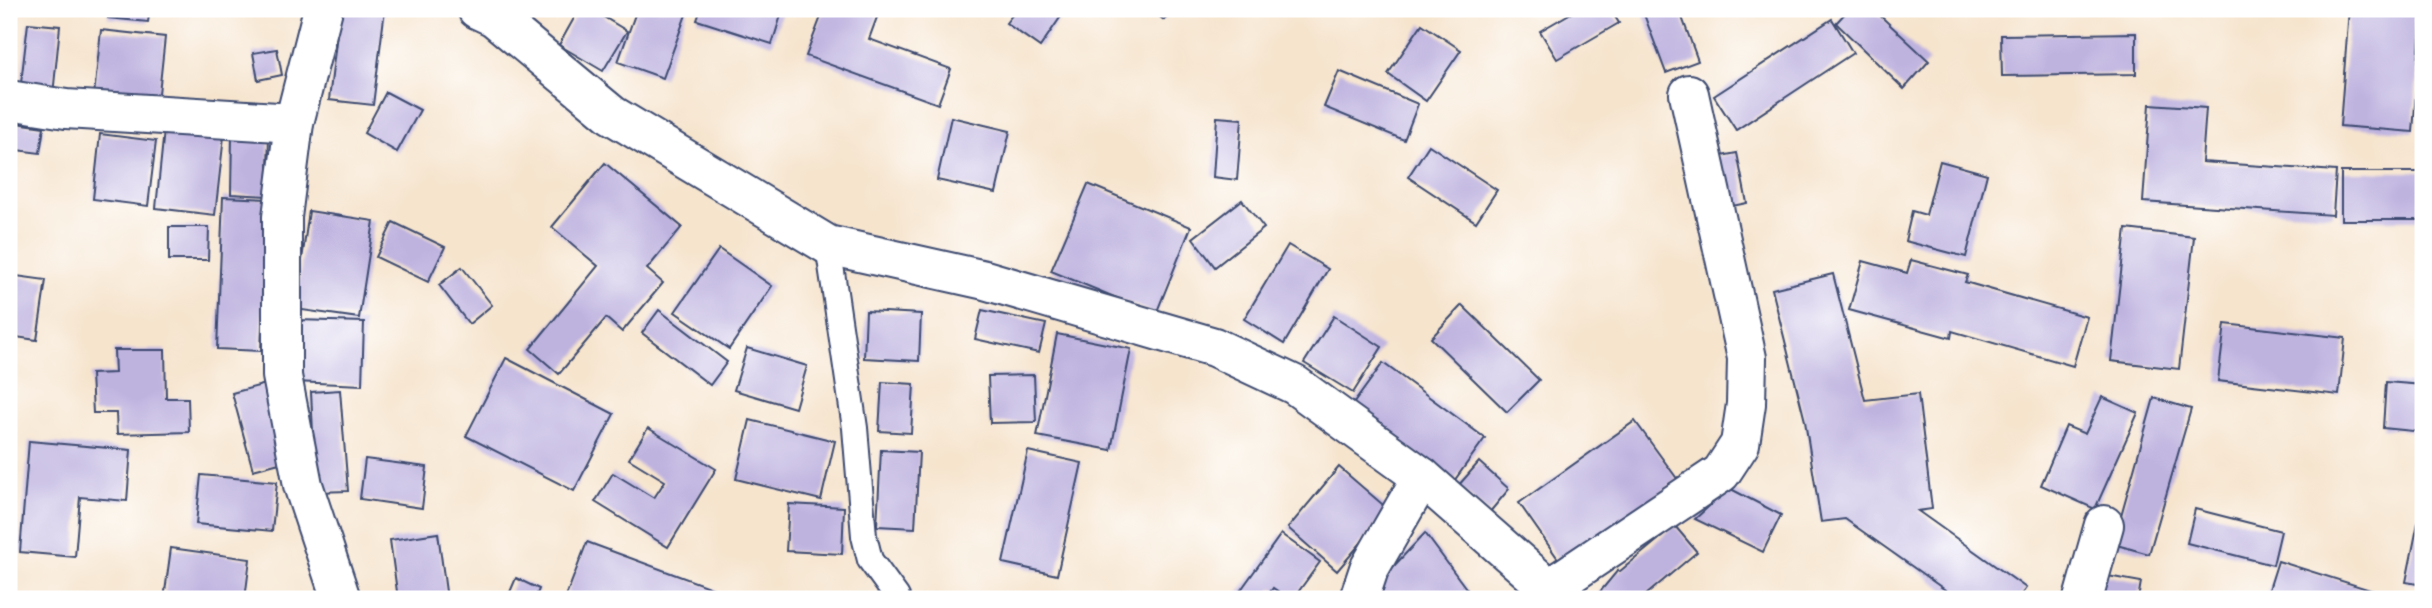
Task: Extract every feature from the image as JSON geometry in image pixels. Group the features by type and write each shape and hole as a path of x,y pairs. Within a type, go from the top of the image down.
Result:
{"street":[{"path":"323,9 294,122 282,216 282,376 303,485 341,599"},
{"path":"489,11 612,115 828,245 985,280 1213,347 1294,385 1422,477 1554,594 1721,473 1740,444 1746,404 1747,358 1689,94"},
{"path":"9,100 66,109 294,122"},
{"path":"1359,599 1369,569 1422,477"},
{"path":"2083,599 2104,524"}],"lane":[{"path":"828,245 855,428 864,536 870,560 897,597"}],"building":[{"path":"109,9 150,9 148,22 108,18"},
{"path":"340,9 385,9 373,105 329,100"},
{"path":"569,9 608,9 604,17 627,31 603,71 559,45 577,13"},
{"path":"637,9 688,9 663,78 618,62"},
{"path":"701,9 783,9 772,44 697,20"},
{"path":"824,9 880,9 869,39 951,69 938,104 806,56"},
{"path":"1017,9 1066,9 1040,47 1006,23"},
{"path":"1150,9 1173,9 1164,20"},
{"path":"1578,9 1610,9 1619,23 1557,59 1540,31"},
{"path":"1642,9 1679,9 1698,61 1666,73"},
{"path":"1849,9 1873,9 1929,61 1904,89 1836,23"},
{"path":"2349,9 2422,9 2413,132 2340,126"},
{"path":"1832,19 1853,53 1736,130 1714,96"},
{"path":"28,23 60,26 53,95 20,92"},
{"path":"1422,24 1461,50 1426,101 1388,74"},
{"path":"101,30 165,37 157,112 93,105"},
{"path":"2136,33 2136,74 2002,76 2001,35"},
{"path":"277,49 282,75 258,80 253,53"},
{"path":"1339,71 1418,104 1404,140 1324,107"},
{"path":"386,92 420,110 397,152 364,133"},
{"path":"2150,104 2206,108 2202,162 2336,171 2333,215 2143,202"},
{"path":"951,117 1010,131 996,193 937,180"},
{"path":"1217,117 1242,119 1237,180 1213,177"},
{"path":"9,122 44,127 40,153 9,149"},
{"path":"164,130 224,136 215,215 156,208"},
{"path":"100,134 156,141 148,206 93,199"},
{"path":"232,136 269,137 267,196 231,194"},
{"path":"1429,145 1497,190 1476,222 1408,177"},
{"path":"1737,153 1747,203 1727,207 1716,157"},
{"path":"1940,161 1987,174 1966,257 1905,241 1912,211 1926,215"},
{"path":"605,163 682,227 647,269 663,283 622,332 606,318 559,374 530,349 598,266 552,227"},
{"path":"2341,172 2423,172 2423,220 2341,220"},
{"path":"1088,184 1191,227 1156,314 1051,271"},
{"path":"223,197 267,199 261,351 217,349"},
{"path":"1242,200 1264,228 1215,267 1193,238"},
{"path":"309,211 374,221 359,318 295,309"},
{"path":"393,222 445,247 428,282 376,257"},
{"path":"169,227 209,227 208,260 169,260"},
{"path":"2126,229 2194,237 2179,369 2111,361"},
{"path":"1288,245 1328,269 1284,344 1244,319"},
{"path":"719,249 772,286 729,349 675,312"},
{"path":"1911,260 1968,275 1965,282 2087,317 2073,366 1952,331 1951,338 1849,310 1863,261 1907,273"},
{"path":"462,267 492,305 469,324 439,285"},
{"path":"1833,274 1865,400 1918,394 1932,509 1918,511 2026,588 2018,599 1958,599 1845,519 1821,522 1805,421 1772,289"},
{"path":"9,275 46,280 37,340 9,336"},
{"path":"1462,305 1539,380 1507,412 1431,338"},
{"path":"659,310 727,362 710,385 642,333"},
{"path":"982,310 1046,324 1039,353 975,339"},
{"path":"866,311 921,314 919,361 864,358"},
{"path":"1334,316 1382,347 1353,393 1304,363"},
{"path":"297,320 364,322 362,385 295,382"},
{"path":"2225,324 2345,338 2339,395 2218,381"},
{"path":"1057,334 1131,349 1111,450 1037,436"},
{"path":"747,348 807,366 795,408 734,390"},
{"path":"114,350 165,350 166,398 188,398 189,432 117,434 116,413 93,413 91,374 115,373"},
{"path":"506,358 614,414 574,491 466,436"},
{"path":"1383,363 1485,438 1454,481 1351,407"},
{"path":"1034,375 1036,422 990,423 988,376"},
{"path":"882,382 914,384 911,433 879,431"},
{"path":"2386,382 2423,385 2423,432 2383,428"},
{"path":"266,384 287,461 253,470 232,393"},
{"path":"340,390 348,491 316,492 311,392"},
{"path":"2102,397 2138,413 2095,509 2041,485 2066,426 2085,434"},
{"path":"2154,398 2191,409 2149,554 2113,544"},
{"path":"750,420 835,441 821,500 736,479"},
{"path":"1635,421 1678,480 1561,563 1519,503"},
{"path":"648,428 716,469 668,547 595,502 613,473 654,498 665,481 629,459"},
{"path":"29,441 131,450 127,501 80,497 75,557 20,552"},
{"path":"881,450 919,452 915,528 877,526"},
{"path":"1028,451 1082,463 1057,575 1003,563"},
{"path":"365,459 427,467 422,508 360,499"},
{"path":"1479,462 1509,489 1489,513 1458,486"},
{"path":"1339,467 1389,510 1337,571 1288,528"},
{"path":"201,475 277,482 272,531 196,524"},
{"path":"1729,488 1781,515 1763,552 1695,519"},
{"path":"2423,503 2423,585 2406,582"},
{"path":"789,504 844,507 842,554 786,551"},
{"path":"2195,509 2281,531 2273,565 2187,543"},
{"path":"1675,526 1697,552 1646,595 1651,599 1594,599 1618,570 1619,572"},
{"path":"438,533 447,599 398,599 390,540"},
{"path":"1425,533 1474,599 1384,599 1376,585"},
{"path":"1281,534 1320,562 1293,599 1273,588 1265,599 1246,599 1238,594"},
{"path":"587,542 717,590 713,599 565,599"},
{"path":"171,548 250,559 245,599 164,599"},
{"path":"2278,561 2377,592 2374,599 2266,599"},
{"path":"2102,575 2141,582 2138,599 2097,599"},
{"path":"516,578 539,589 535,599 507,599"},
{"path":"2383,593 2423,597 2423,599 2383,599"}]}
